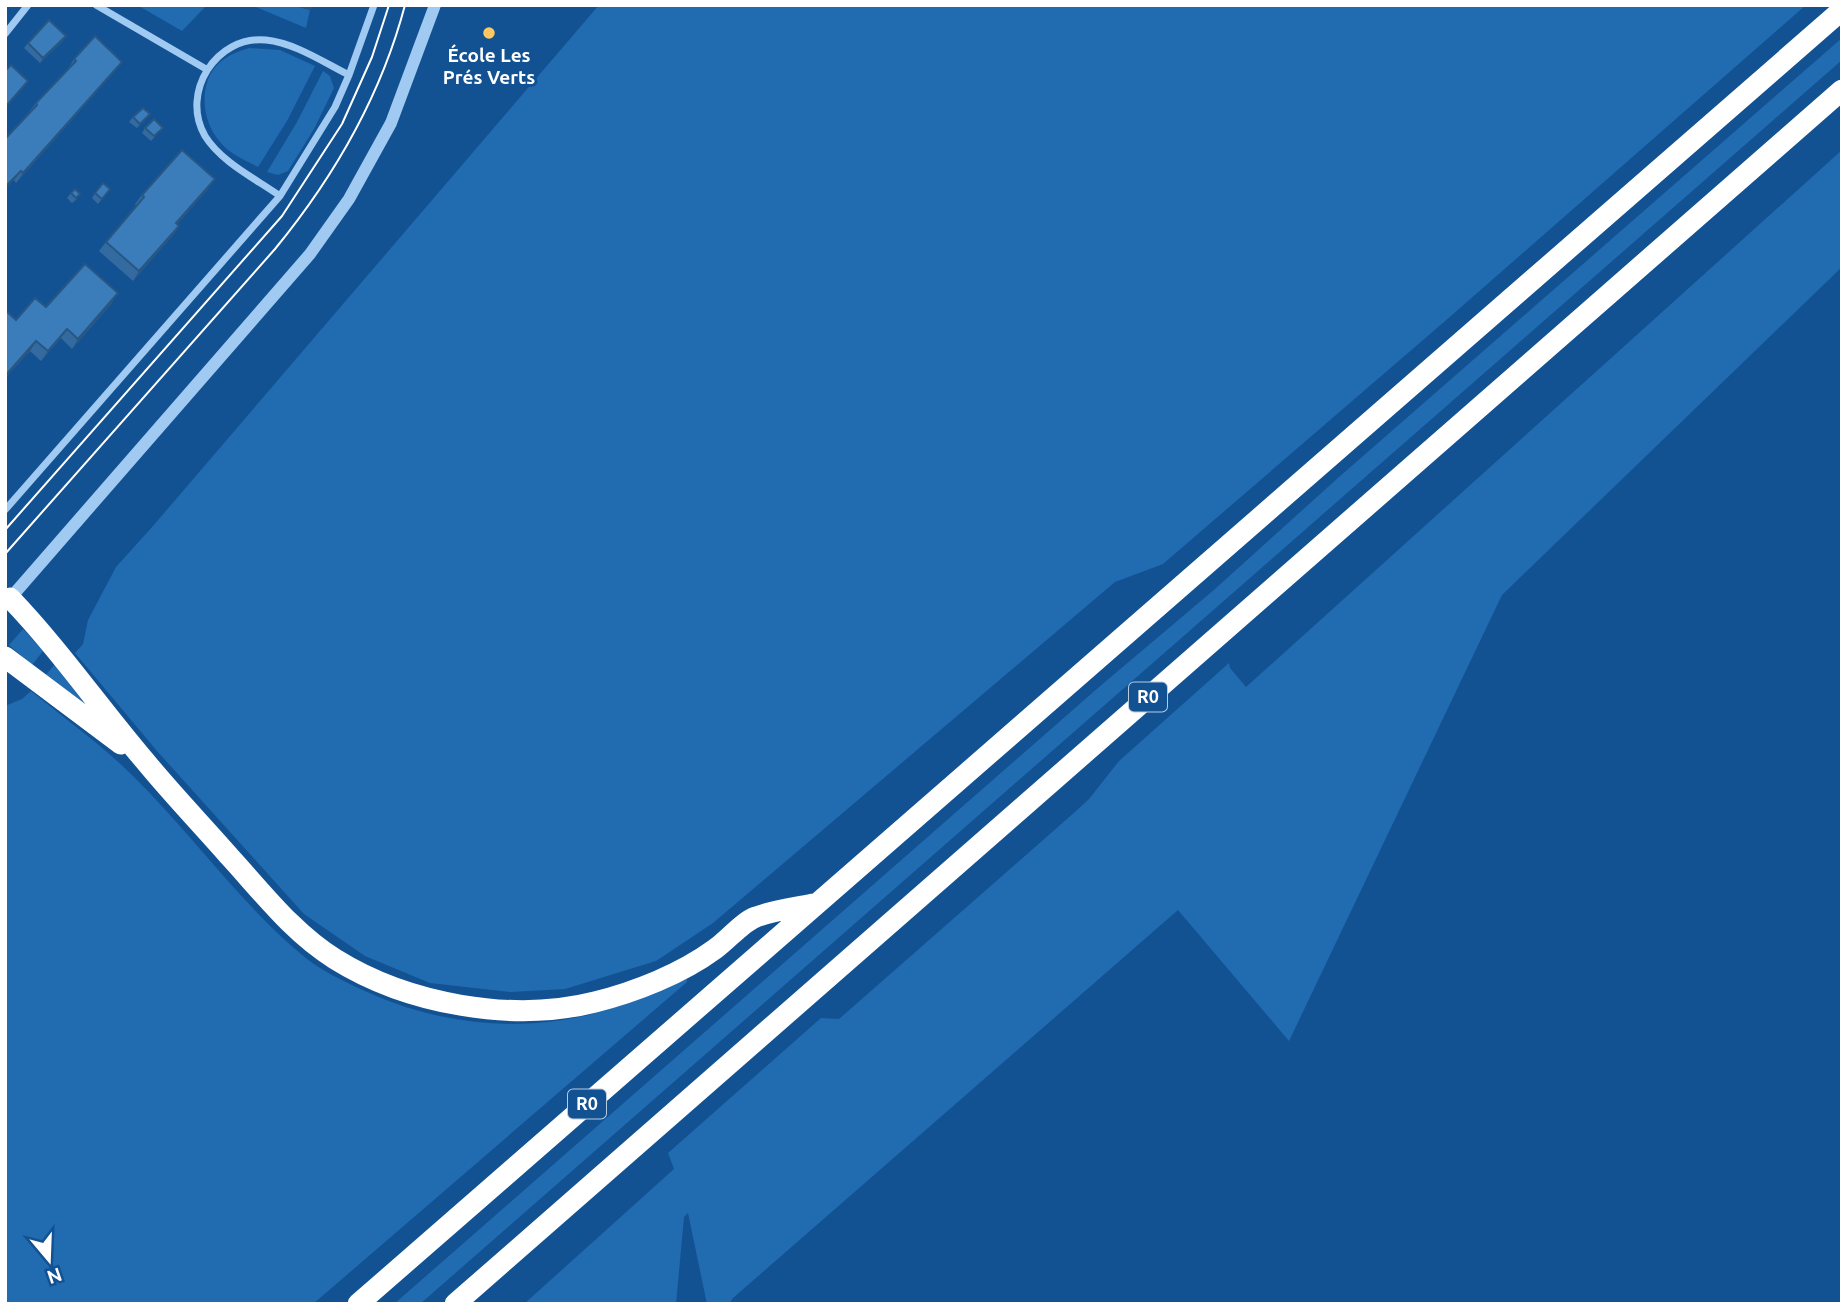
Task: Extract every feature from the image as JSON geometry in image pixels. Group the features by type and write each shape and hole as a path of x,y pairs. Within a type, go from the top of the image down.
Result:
{"highway":[{"name":"R0","path":"358,1304 1842,10"},
{"name":"R0","path":"455,1304 1842,90"},
{"path":"8,601 47,639 145,762 285,919 334,958 372,979 418,996 476,1007 535,1010 567,1008 621,995 669,975 713,951 754,917 815,903"},
{"path":"5,657 145,762"}],"street":[{"path":"5,34 28,5"},
{"path":"96,5 206,69"},
{"path":"5,510 280,196 316,140 349,75 374,5"},
{"path":"8,601 310,254 349,198 391,123 435,5"},
{"path":"280,196 233,163 205,136 196,103 206,69 231,47 248,41 265,40 295,47 349,75"}],"shaded area":[{"path":"137,5 207,5 182,31"},
{"path":"251,5 292,5 310,10 306,28"},
{"path":"599,5 1806,5 1163,564 1115,582 713,923 656,961 565,989 511,992 430,983 365,956 304,914 157,751 75,653 83,644 88,620 116,567"},
{"path":"1842,38 1842,60 420,1304 394,1304 1099,687 1215,589 1339,477"},
{"path":"249,48 280,50 315,66 287,121 258,167 234,154 221,143 210,125 205,103 207,82 219,63"},
{"path":"323,71 330,76 334,88 314,129 288,171 278,175 267,172 297,122"},
{"path":"1842,150 1842,267 1502,595 1289,1041 1178,910 729,1304 707,1304 688,1213 684,1217 676,1304 524,1304 674,1169 668,1153 821,1018 839,1019 1076,811 1119,761 1229,663 1246,687"},
{"path":"23,629 43,651 32,665 9,645"},
{"path":"55,664 97,712 45,676"},
{"path":"31,691 133,776 278,934 316,965 365,991 418,1011 474,1022 503,1024 588,1015 687,978 687,982 313,1304 5,1304 5,706 22,699"}],"building":[{"path":"49,20 66,36 43,58 28,43"},
{"path":"95,36 122,62 23,173 21,171 5,187 5,139 76,61 74,59"},
{"path":"11,65 28,81 7,105 5,71"},
{"path":"143,108 150,114 140,124 133,117"},
{"path":"154,119 163,128 154,136 145,128"},
{"path":"182,150 215,179 176,223 179,226 139,271 106,242 144,197 142,195"},
{"path":"103,183 110,189 102,199 95,193"},
{"path":"75,189 80,194 76,198 71,193"},
{"path":"85,264 118,293 78,339 67,329 48,351 36,341 5,376 5,310 16,320 35,298 46,307"}],"tram line":[{"path":"5,530 282,216 342,124 372,57 389,5"},
{"path":"5,554 297,222 336,164 369,103 395,39 405,5"}],"place":[{"name":"École Les Prés Verts","path":"489,33"}]}
